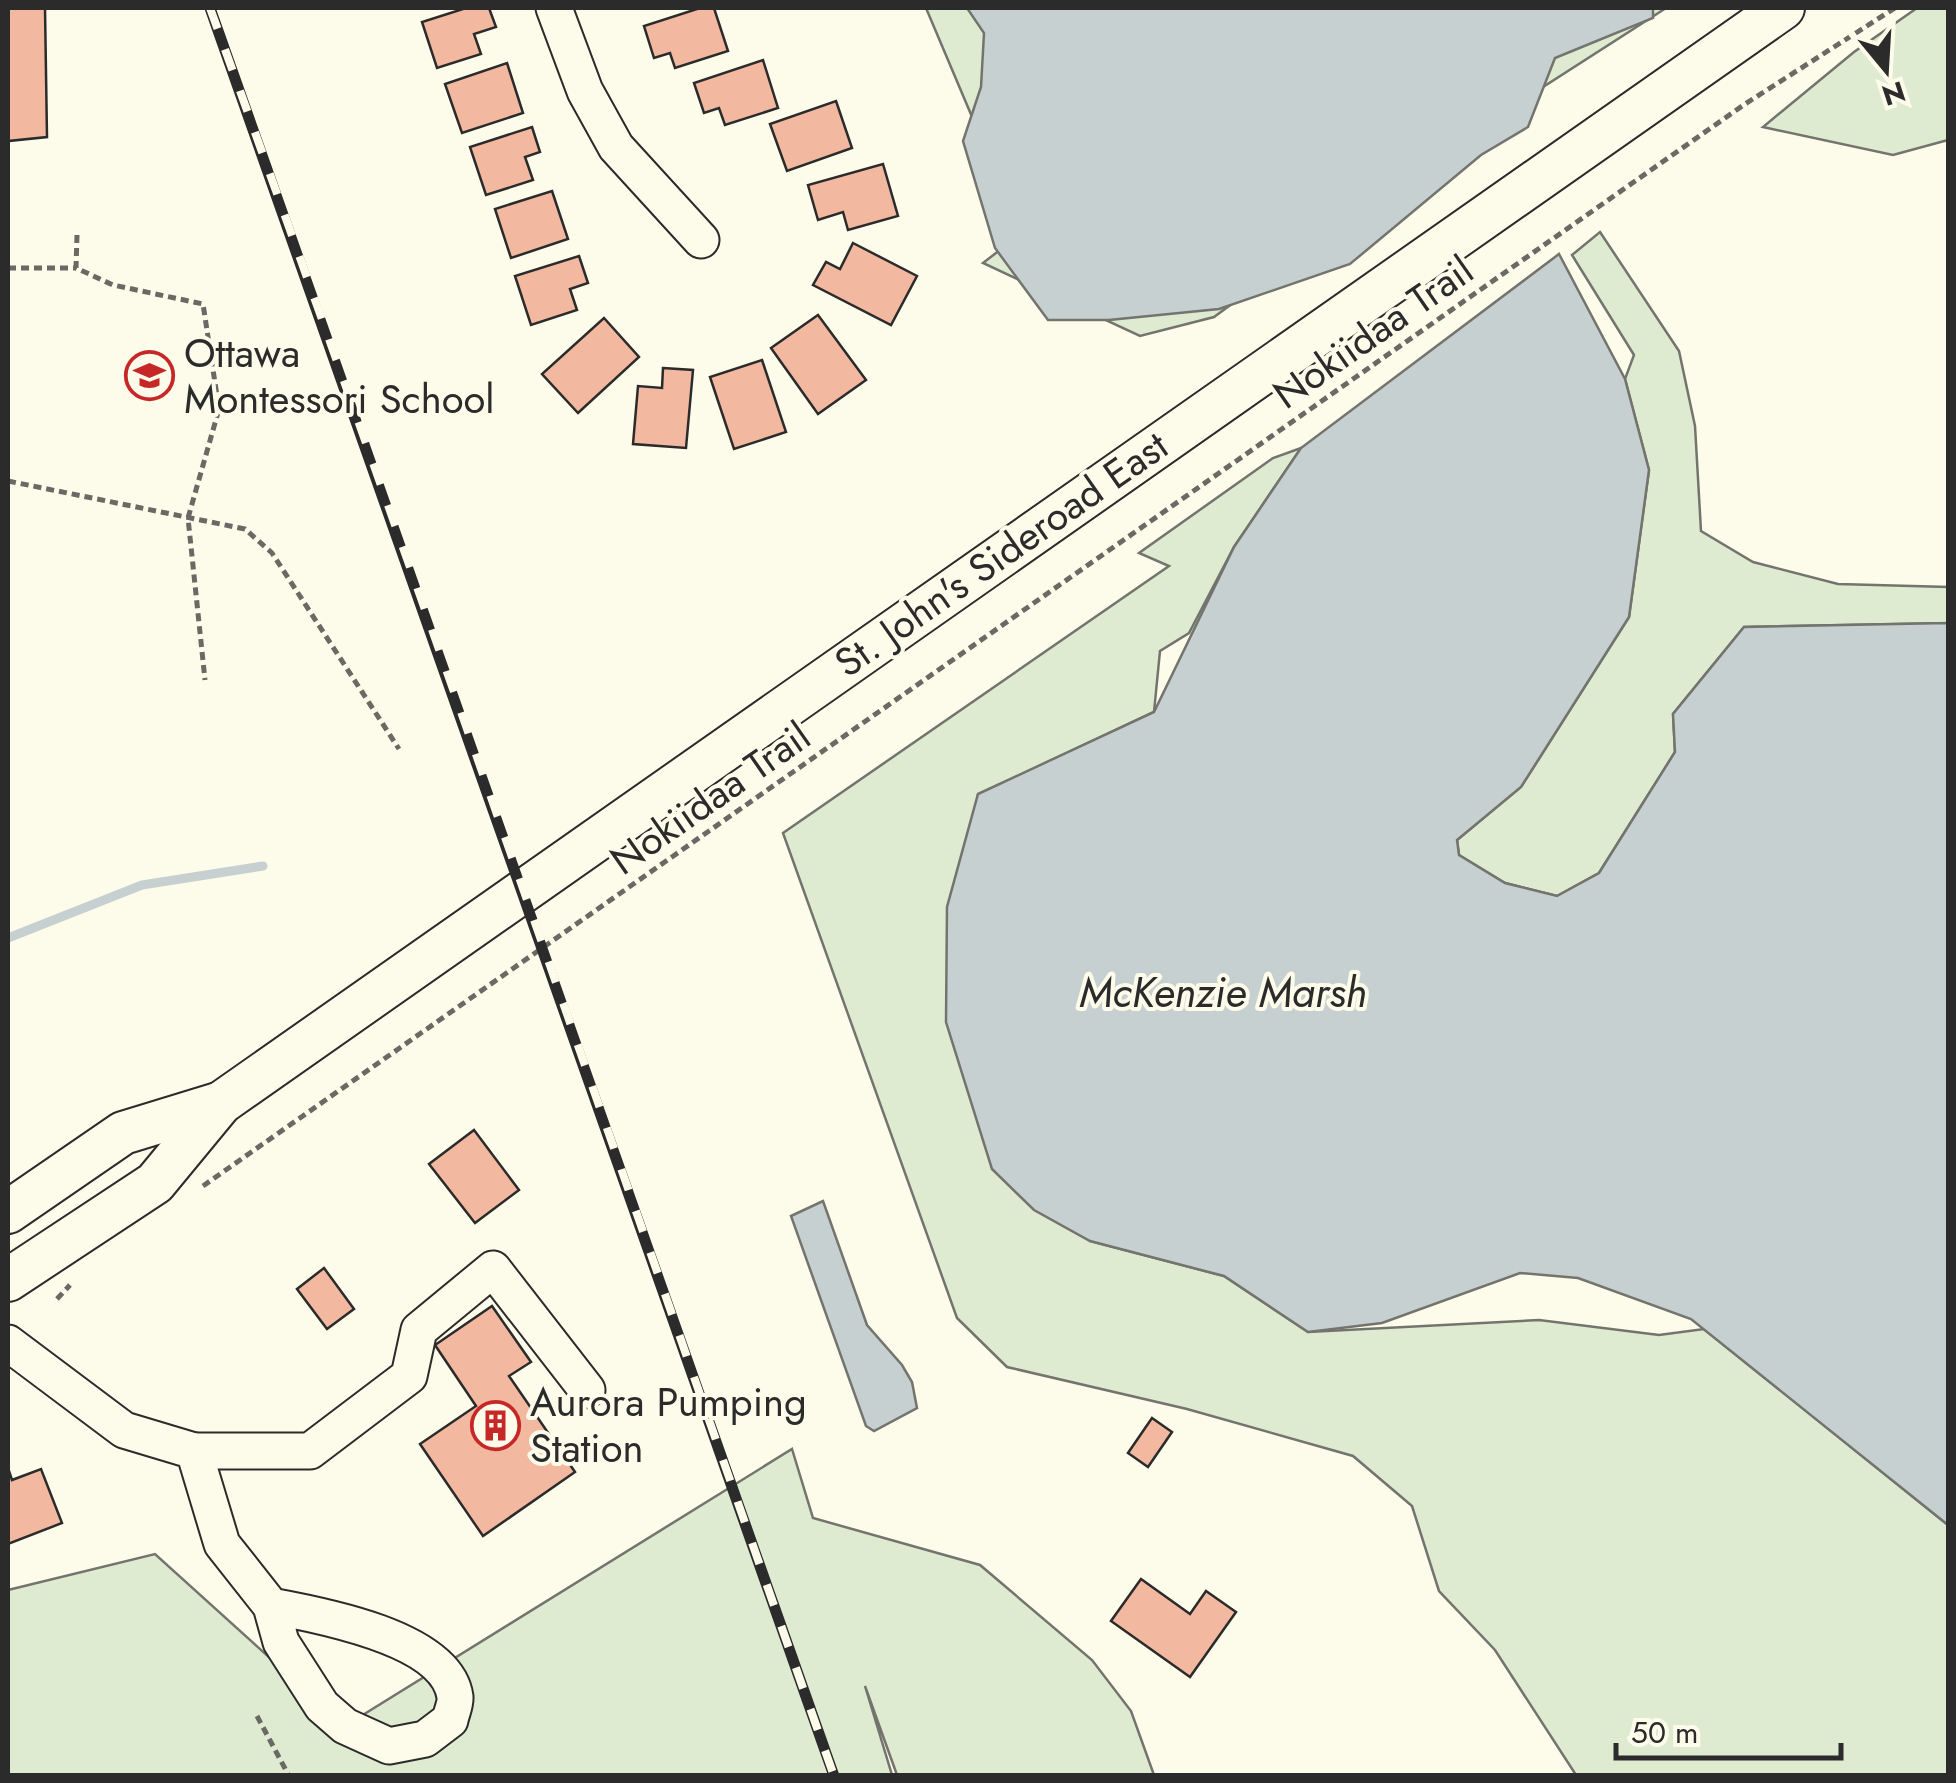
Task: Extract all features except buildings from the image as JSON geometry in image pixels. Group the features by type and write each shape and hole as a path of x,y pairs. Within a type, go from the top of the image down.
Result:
{"main road":[{"name":"St. John's Sideroad East","path":"18,1273 154,1183 221,1103 1783,8"},
{"name":"St. John's Sideroad East","path":"8,1212 123,1133 221,1103"}],"street":[{"path":"554,8 585,91 616,147 701,240"},
{"path":"8,1343 124,1430 194,1451 310,1451 409,1376 418,1330 493,1269 587,1390"},
{"path":"194,1451 222,1544 272,1606 280,1642 322,1706 345,1726 389,1746 425,1739 450,1720 455,1697 438,1663 403,1642 272,1606"}],"path":[{"name":"Nokiidaa Trail","path":"194,1192 1745,104 1895,8"},
{"path":"76,268 77,235"},
{"path":"8,268 76,268 113,284 203,304 219,409 188,518 205,680"},
{"path":"8,480 245,530 272,553 400,749"},
{"path":"57,1299 81,1273"},
{"path":"257,1716 289,1776"}],"green space":[{"path":"926,8 980,8 1287,263 1214,317 1140,336 983,263 1009,243 978,131"},
{"path":"1498,8 1666,8 1504,112"},
{"path":"1917,8 1948,8 1948,140 1893,155 1763,127 1854,52"},
{"path":"1600,232 1679,351 1695,426 1701,531 1753,562 1838,584 1948,587 1948,623 1744,627 1673,714 1675,752 1599,873 1557,896 1505,883 1459,855 1457,840 1521,787 1629,617 1649,470 1625,379 1634,355 1572,255"},
{"path":"1301,448 1234,547 1189,633 1160,651 1154,712 978,795 1090,1241 1224,1276 1308,1332 1539,1320 1659,1335 1704,1329 1948,1525 1948,1775 1576,1775 1495,1650 1439,1591 1412,1506 1353,1456 1187,1409 1007,1367 957,1318 783,833 1169,566 1139,553 1273,458"},
{"path":"792,1449 813,1518 980,1565 1092,1660 1131,1711 1154,1775 897,1775 865,1686 892,1775 8,1775 8,1590 155,1554 345,1726"}],"water":[{"path":"967,8 1653,8 1653,18 1555,58 1528,127 1481,155 1350,264 1219,309 1109,320 1048,320 995,248 963,141 981,87 984,33"},
{"name":"McKenzie Marsh","path":"1559,254 1625,379 1649,470 1629,617 1521,787 1457,840 1459,855 1505,883 1557,896 1599,873 1675,752 1673,714 1744,627 1948,623 1948,1525 1691,1319 1578,1278 1520,1273 1382,1323 1308,1332 1224,1276 1090,1241 1034,1210 992,1169 946,1022 947,907 978,794 1154,712 1234,547 1301,448"},
{"path":"823,1201 867,1325 912,1382 917,1408 874,1431 866,1426 791,1216"}],"waterway":[{"path":"8,938 142,885 263,866"}],"railway":[{"path":"210,8 834,1776"}],"place":[{"name":"Ottawa Montessori School","path":"149,376"},
{"name":"Aurora Pumping Station","path":"495,1425"}]}
